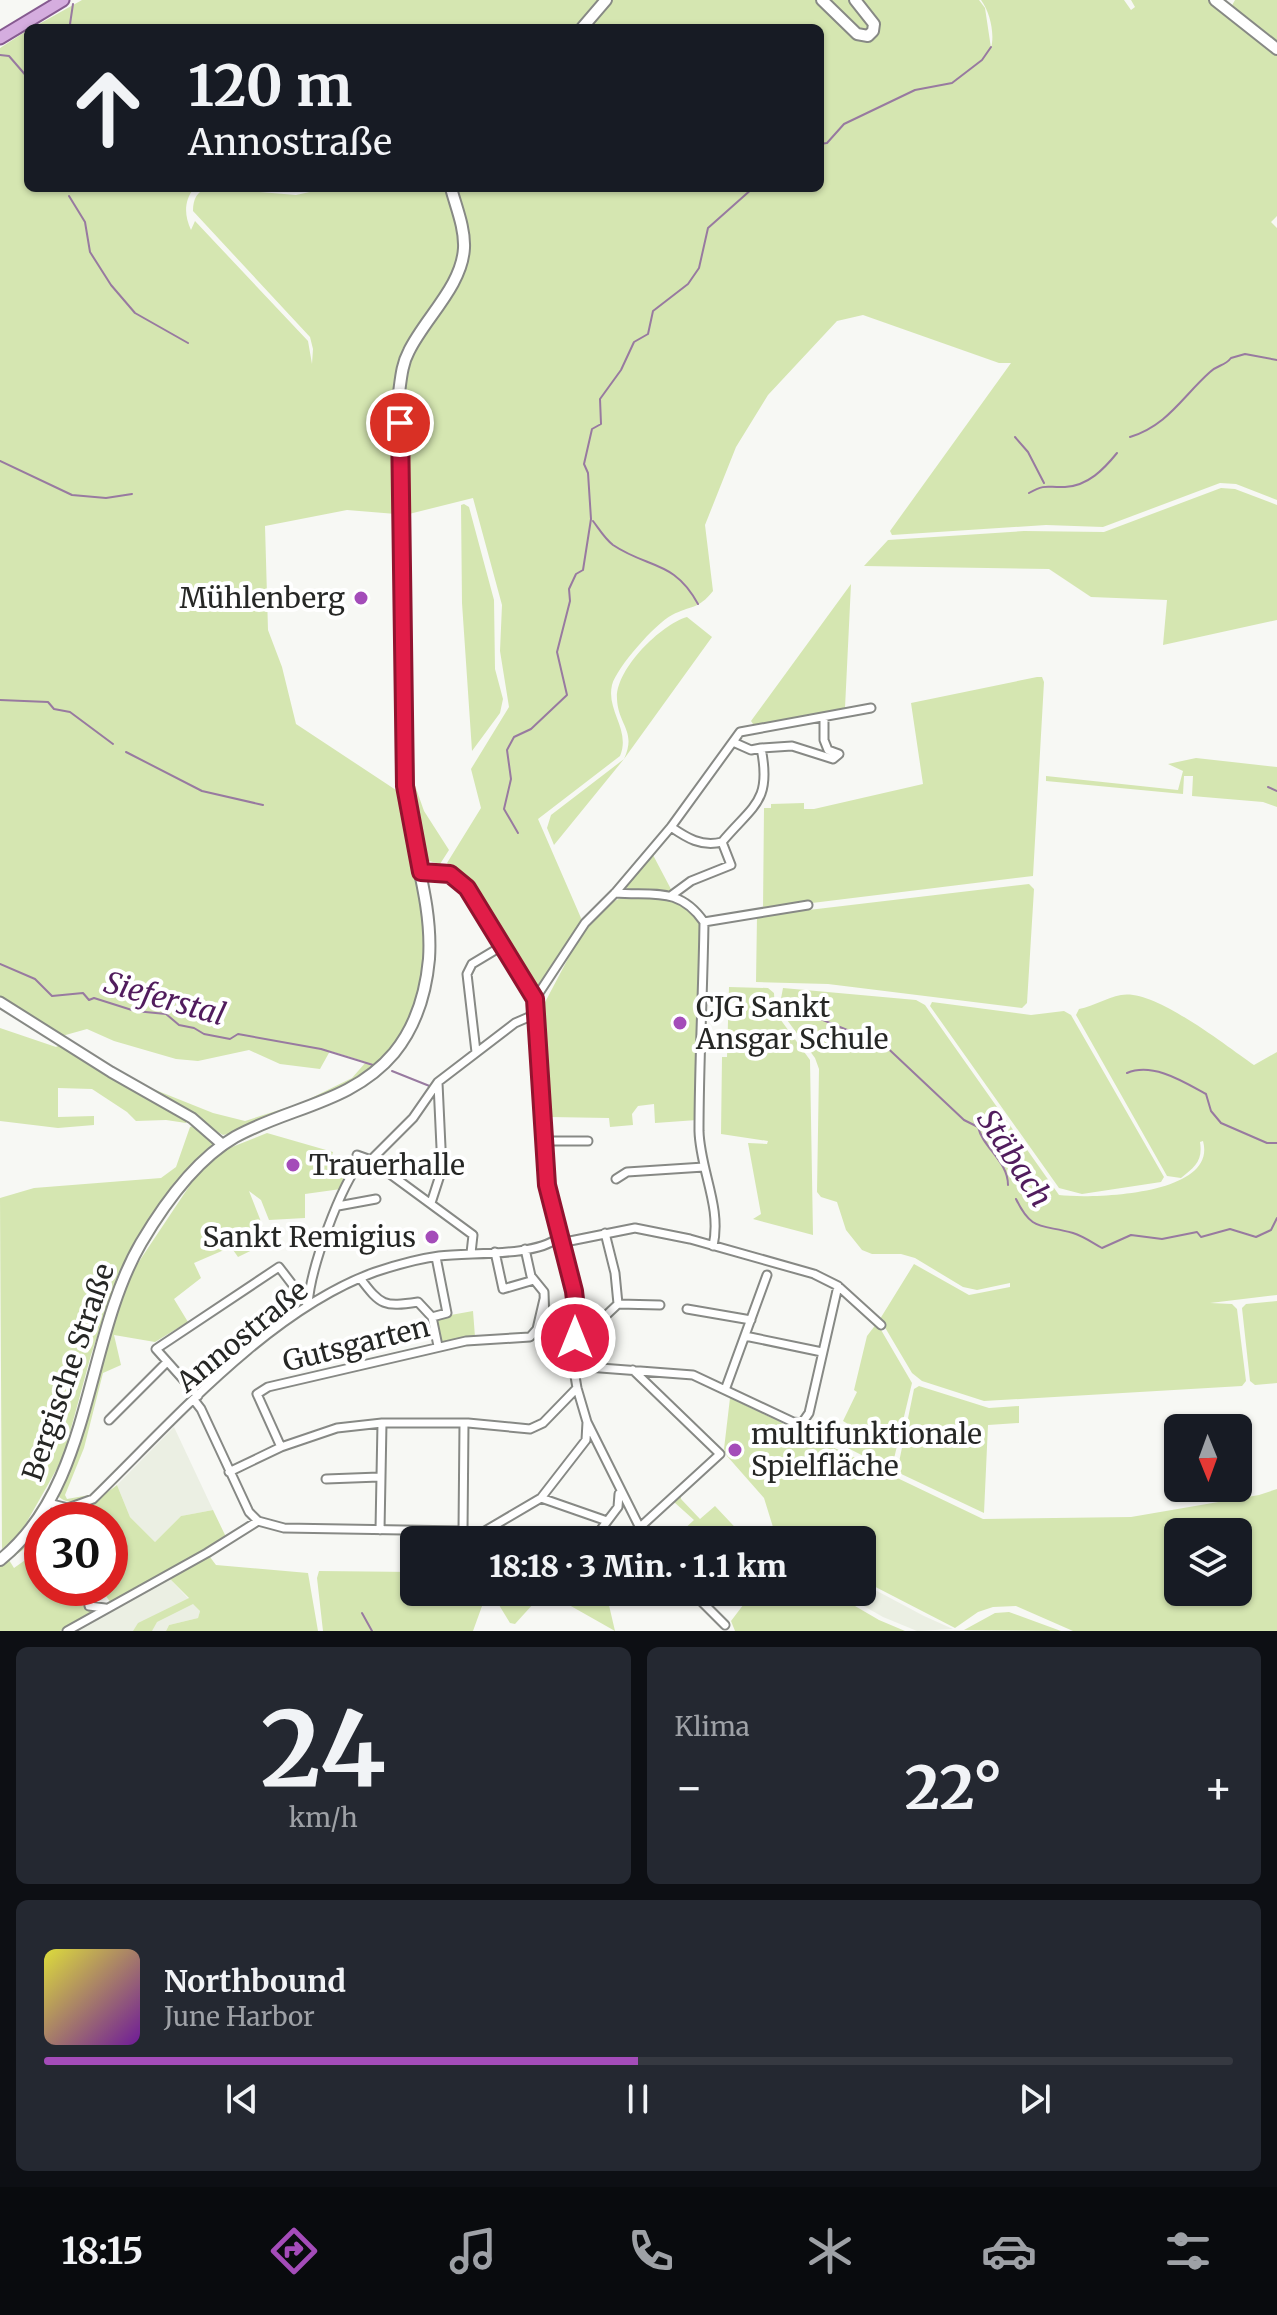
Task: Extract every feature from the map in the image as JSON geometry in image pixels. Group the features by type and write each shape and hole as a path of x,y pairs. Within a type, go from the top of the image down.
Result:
{"main road":[{"path":"0,38 63,0"},
{"path":"585,24 606,0"},
{"path":"822,0 857,34 869,36 874,30 873,22 855,0"},
{"path":"1215,0 1277,49"},
{"name":"Bergische Straße","path":"48,1502 65,1469 108,1316 122,1280 163,1210 192,1174 223,1145 267,1122 337,1097 374,1073 395,1052 412,1023 426,983 429,933 405,786 402,370 412,346 457,274 463,259 463,229 452,192"},
{"name":"Bergische Straße","path":"0,1560 24,1535"}],"street":[{"path":"535,999 585,923 671,827 740,732 871,708"},
{"path":"733,742 751,750 792,746 833,759 839,754 828,750 824,740 824,717"},
{"path":"671,827 691,840 710,845 722,842 761,800 764,783 761,748"},
{"path":"672,895 691,881 731,865 722,842"},
{"path":"421,872 441,871 458,879 467,888 535,999 547,1185 560,1229 558,1238 574,1291 578,1326 570,1346 577,1388 587,1422 636,1526"},
{"path":"615,893 672,895 692,908 704,922 699,1134 714,1207 716,1232 713,1246"},
{"path":"704,922 808,905"},
{"path":"476,1052 467,974 472,964 502,946"},
{"path":"0,1002 111,1072 192,1118 223,1145"},
{"path":"308,1305 325,1238 353,1169 413,1118 438,1082 524,1017 538,1013"},
{"path":"431,1203 442,1169 438,1082"},
{"path":"543,1141 588,1141"},
{"path":"364,1158 473,1235 471,1253"},
{"path":"616,1179 627,1172 704,1167"},
{"path":"338,1206 376,1199"},
{"name":"Annostraße","path":"85,1502 93,1499 239,1359 308,1305 360,1278 436,1257 525,1249 558,1238 565,1242 635,1228 814,1274 838,1286 881,1325"},
{"path":"605,1233 615,1273 618,1304"},
{"path":"525,1249 534,1280 544,1292 545,1322 555,1335 570,1346"},
{"path":"495,1252 503,1289 534,1280"},
{"path":"432,1317 447,1313 436,1257"},
{"path":"308,1305 279,1267 156,1349 196,1398 249,1512 258,1521 284,1528 400,1530"},
{"path":"725,1390 767,1275"},
{"path":"360,1278 378,1302 392,1306 418,1302 432,1317 438,1346"},
{"path":"574,1366 693,1375 793,1422 802,1423 809,1413 838,1286"},
{"name":"Gutsgarten","path":"281,1447 257,1394 268,1387 438,1346 530,1337 537,1329 544,1299"},
{"path":"578,1326 600,1321 618,1304 660,1305"},
{"path":"687,1309 751,1320"},
{"path":"745,1336 822,1352"},
{"path":"109,1420 167,1362"},
{"path":"633,1370 720,1454 641,1526"},
{"path":"229,1472 281,1447 337,1428 382,1423 530,1429 543,1423 577,1388"},
{"path":"493,1526 541,1498 586,1440 587,1422"},
{"path":"380,1530 382,1423"},
{"path":"463,1526 464,1424"},
{"path":"326,1479 379,1477"},
{"path":"603,1526 618,1507 619,1491"},
{"path":"541,1498 607,1521"},
{"path":"67,1631 258,1521"},
{"path":"89,1606 107,1608"},
{"path":"706,1606 725,1625"}],"shaded area":[{"path":"174,1427 213,1510 181,1516 155,1542 130,1517 128,1502 124,1502 117,1485"},
{"path":"169,1578 200,1611 198,1618 169,1625 166,1631 75,1631 119,1606 128,1606 128,1601"},
{"path":"876,1590 953,1629 917,1631 864,1606 876,1606"}],"green space":[{"path":"82,0 979,0 985,8 991,48 991,23 987,11 981,0 1124,0 1131,10 1135,7 1131,0 1216,0 1230,9 1235,0 1277,0 1277,216 1271,222 1277,228 1277,500 1236,484 1220,483 1103,527 1046,525 892,535 890,531 1011,363 999,363 863,315 837,321 768,395 736,447 705,525 713,591 698,604 672,615 656,627 615,677 611,694 623,738 620,756 538,819 581,918 580,925 536,988 469,886 447,863 481,808 471,769 509,707 500,651 502,605 473,498 405,515 402,384 410,355 470,246 455,192 824,192 824,24 39,24"},
{"path":"24,33 24,192 192,192 186,208 191,230 195,221 308,341 312,364 310,337 193,211 199,193 449,192 462,241 454,273 405,352 396,514 347,510 265,526 268,630 282,667 296,724 402,794 422,913 423,953 418,991 406,1027 384,1058 351,1085 310,1104 223,1135 133,1081 213,1113 245,1121 301,1103 352,1078 366,1062 330,1051 320,1069 280,1064 249,1050 198,1061 176,1059 114,1041 87,1029 62,1036 0,998 0,48"},
{"path":"1221,488 1235,489 1277,505 1277,620 1163,645 1167,600 1091,597 1049,569 864,566 888,540 1024,531 1104,532"},
{"path":"461,505 469,507 494,600 495,669 503,699 500,713 472,751 462,603"},
{"path":"851,584 845,708 755,727 751,721"},
{"path":"687,617 712,637 624,759 629,741 617,699 623,675 652,639"},
{"path":"1042,677 1044,682 1033,876 763,909 764,808 771,808 771,804 804,803 804,809 814,809 923,784 911,703"},
{"path":"1196,758 1277,767 1277,807 1263,802 1192,796 1193,776 1184,776 1183,794 1046,781 1046,776 1178,790 1183,771 1168,764"},
{"path":"624,759 554,845 547,828 551,815"},
{"path":"412,777 424,811 449,850 440,864 426,860"},
{"path":"653,855 673,893 628,892 626,885"},
{"path":"1029,884 1034,889 1027,1003 1022,1008 828,984 756,982 757,916"},
{"path":"664,896 688,909 700,921 697,1120 655,1123 654,1104 638,1106 632,1114 633,1125 610,1127 609,1118 550,1117 543,1006 581,934 608,904 623,897"},
{"path":"729,987 768,988 774,993 775,1012 810,1060 813,1235 753,1219 761,1214 748,1143 767,1144 768,1141 721,1134 722,1057 727,1057"},
{"path":"783,988 916,1000 925,1005 1059,1195 1098,1196 1150,1190 1173,1183 1192,1173 1203,1159 1203,1141 1200,1142 1199,1159 1190,1170 1181,1178 1167,1176 1076,1015 1079,1009 1116,996 1135,995 1152,1000 1189,1020 1254,1065 1277,1052 1277,1295 1210,1303 1232,1304 1237,1309 1246,1381 1242,1386 984,1401 922,1381 912,1373 880,1319 914,1264 969,1295 1010,1287 1010,1283 977,1290 963,1287 915,1258 901,1254 872,1254 862,1250 846,1230 837,1202 821,1197 817,1192 819,1069 815,1058 779,1009"},
{"path":"932,1002 1031,1015 1064,1011 1071,1015 1164,1177 1161,1182 1082,1194 1059,1188 930,1006"},
{"path":"0,1028 56,1047 60,1045 186,1120 186,1123 136,1121 92,1089 58,1088 58,1117 94,1116 94,1125 58,1128 0,1121"},
{"path":"195,1125 212,1139 213,1147 153,1215 118,1276 91,1355 63,1458 38,1502 24,1502 24,1527 2,1549 0,1198 34,1188 161,1178 176,1167 190,1127"},
{"path":"267,1133 333,1152 331,1159 347,1161 350,1167 341,1189 305,1194 305,1218 269,1220 261,1200 249,1191 269,1242 238,1257 231,1247 194,1263 201,1278 174,1299 188,1322 155,1342 114,1335 121,1365 103,1373 84,1448 65,1495 67,1499 95,1494 77,1502 63,1500 59,1497 59,1491 126,1281 198,1173 227,1149"},
{"path":"1277,1301 1277,1383 1255,1385 1250,1381 1242,1308 1246,1304"},
{"path":"473,1311 475,1337 441,1343 434,1318"},
{"path":"877,1323 912,1383 889,1469 838,1443 848,1424 843,1421 857,1392 854,1390 867,1336"},
{"path":"919,1386 989,1408 1019,1406 1019,1423 988,1425 984,1513 897,1472 914,1389"},
{"path":"730,1398 983,1519 1131,1517 1218,1502 1252,1502 1252,1496 1277,1489 1277,1631 1073,1631 1016,1606 993,1607 978,1612 955,1628 876,1587 876,1526 773,1526 764,1498 724,1449"},
{"path":"117,1485 124,1502 94,1502"},
{"path":"681,1495 681,1499 700,1519 715,1506 734,1526 688,1526 694,1520 674,1502"},
{"path":"213,1510 226,1537 207,1553 216,1565 308,1573 318,1631 166,1631 169,1625 198,1618 200,1611 193,1604 157,1622 152,1631 133,1631 138,1623 189,1598 169,1578 128,1596 128,1512 155,1542 181,1516"},
{"path":"24,1537 24,1549 9,1560 14,1568 24,1561 24,1606 85,1606 95,1612 60,1631 0,1631 0,1563"},
{"path":"319,1571 400,1572 400,1606 482,1606 473,1631 323,1631 317,1578"},
{"path":"500,1606 531,1606 515,1624 510,1623"},
{"path":"571,1606 609,1606 615,1631"},
{"path":"742,1606 855,1606 905,1631 735,1631 731,1621"},
{"path":"1009,1612 1061,1631 964,1630 995,1613"}],"waterway":[{"path":"70,24 73,4"},
{"path":"824,143 844,124 915,90 952,83 982,60 991,47"},
{"path":"0,55 9,56 24,73"},
{"path":"518,833 504,809 511,779 507,750 514,737 531,729 567,695 557,652 570,601 569,589 576,574 583,570 591,519 588,473 584,464 592,429 601,424 600,399 621,370 634,342 648,334 653,311 688,284 699,268 708,228 748,192"},
{"path":"69,196 85,222 90,252 111,285 135,313 188,343"},
{"path":"1130,437 1165,418 1210,372 1231,358 1245,354 1277,360"},
{"path":"1015,437 1028,452 1044,483"},
{"path":"1029,493 1044,487 1081,484 1101,471 1117,453"},
{"path":"0,461 72,495 106,498 132,494"},
{"path":"593,521 613,545 670,572 689,590 698,604"},
{"path":"0,700 48,702 54,709 70,712 113,744"},
{"path":"126,752 202,791 263,805"},
{"path":"1268,787 1277,791"},
{"name":"Sieferstal","path":"0,964 35,979 52,996 83,993 89,1000 94,998 135,1011 166,1014 179,1025 204,1034 230,1039 238,1034 321,1049 373,1065"},
{"name":"Stäbach","path":"754,996 773,1000"},
{"name":"Stäbach","path":"779,1002 857,1034 878,1039 964,1120 978,1127 1004,1169 1008,1185"},
{"path":"1127,1073 1147,1070 1178,1079 1206,1094 1211,1111 1221,1123 1267,1143 1277,1143"},
{"name":"Sieferstal","path":"392,1071 432,1087"},
{"name":"Stäbach","path":"1016,1199 1027,1217 1038,1225 1077,1234 1102,1248 1131,1235 1162,1239 1197,1232 1201,1237 1230,1229 1256,1237 1271,1230 1277,1218"},
{"path":"362,1613 372,1631"}],"place":[{"name":"Mühlenberg","path":"361,598"},
{"name":"CJG Sankt Ansgar Schule","path":"680,1023"},
{"name":"Trauerhalle","path":"293,1165"},
{"name":"Sankt Remigius","path":"432,1237"},
{"name":"multifunktionale Spielfläche","path":"735,1450"}],"route":[{"path":"400,423 403,740 409,816 421,872 450,874 467,888 535,999 547,1185 560,1229 558,1238 563,1246 574,1291 578,1326 575,1338"}]}
